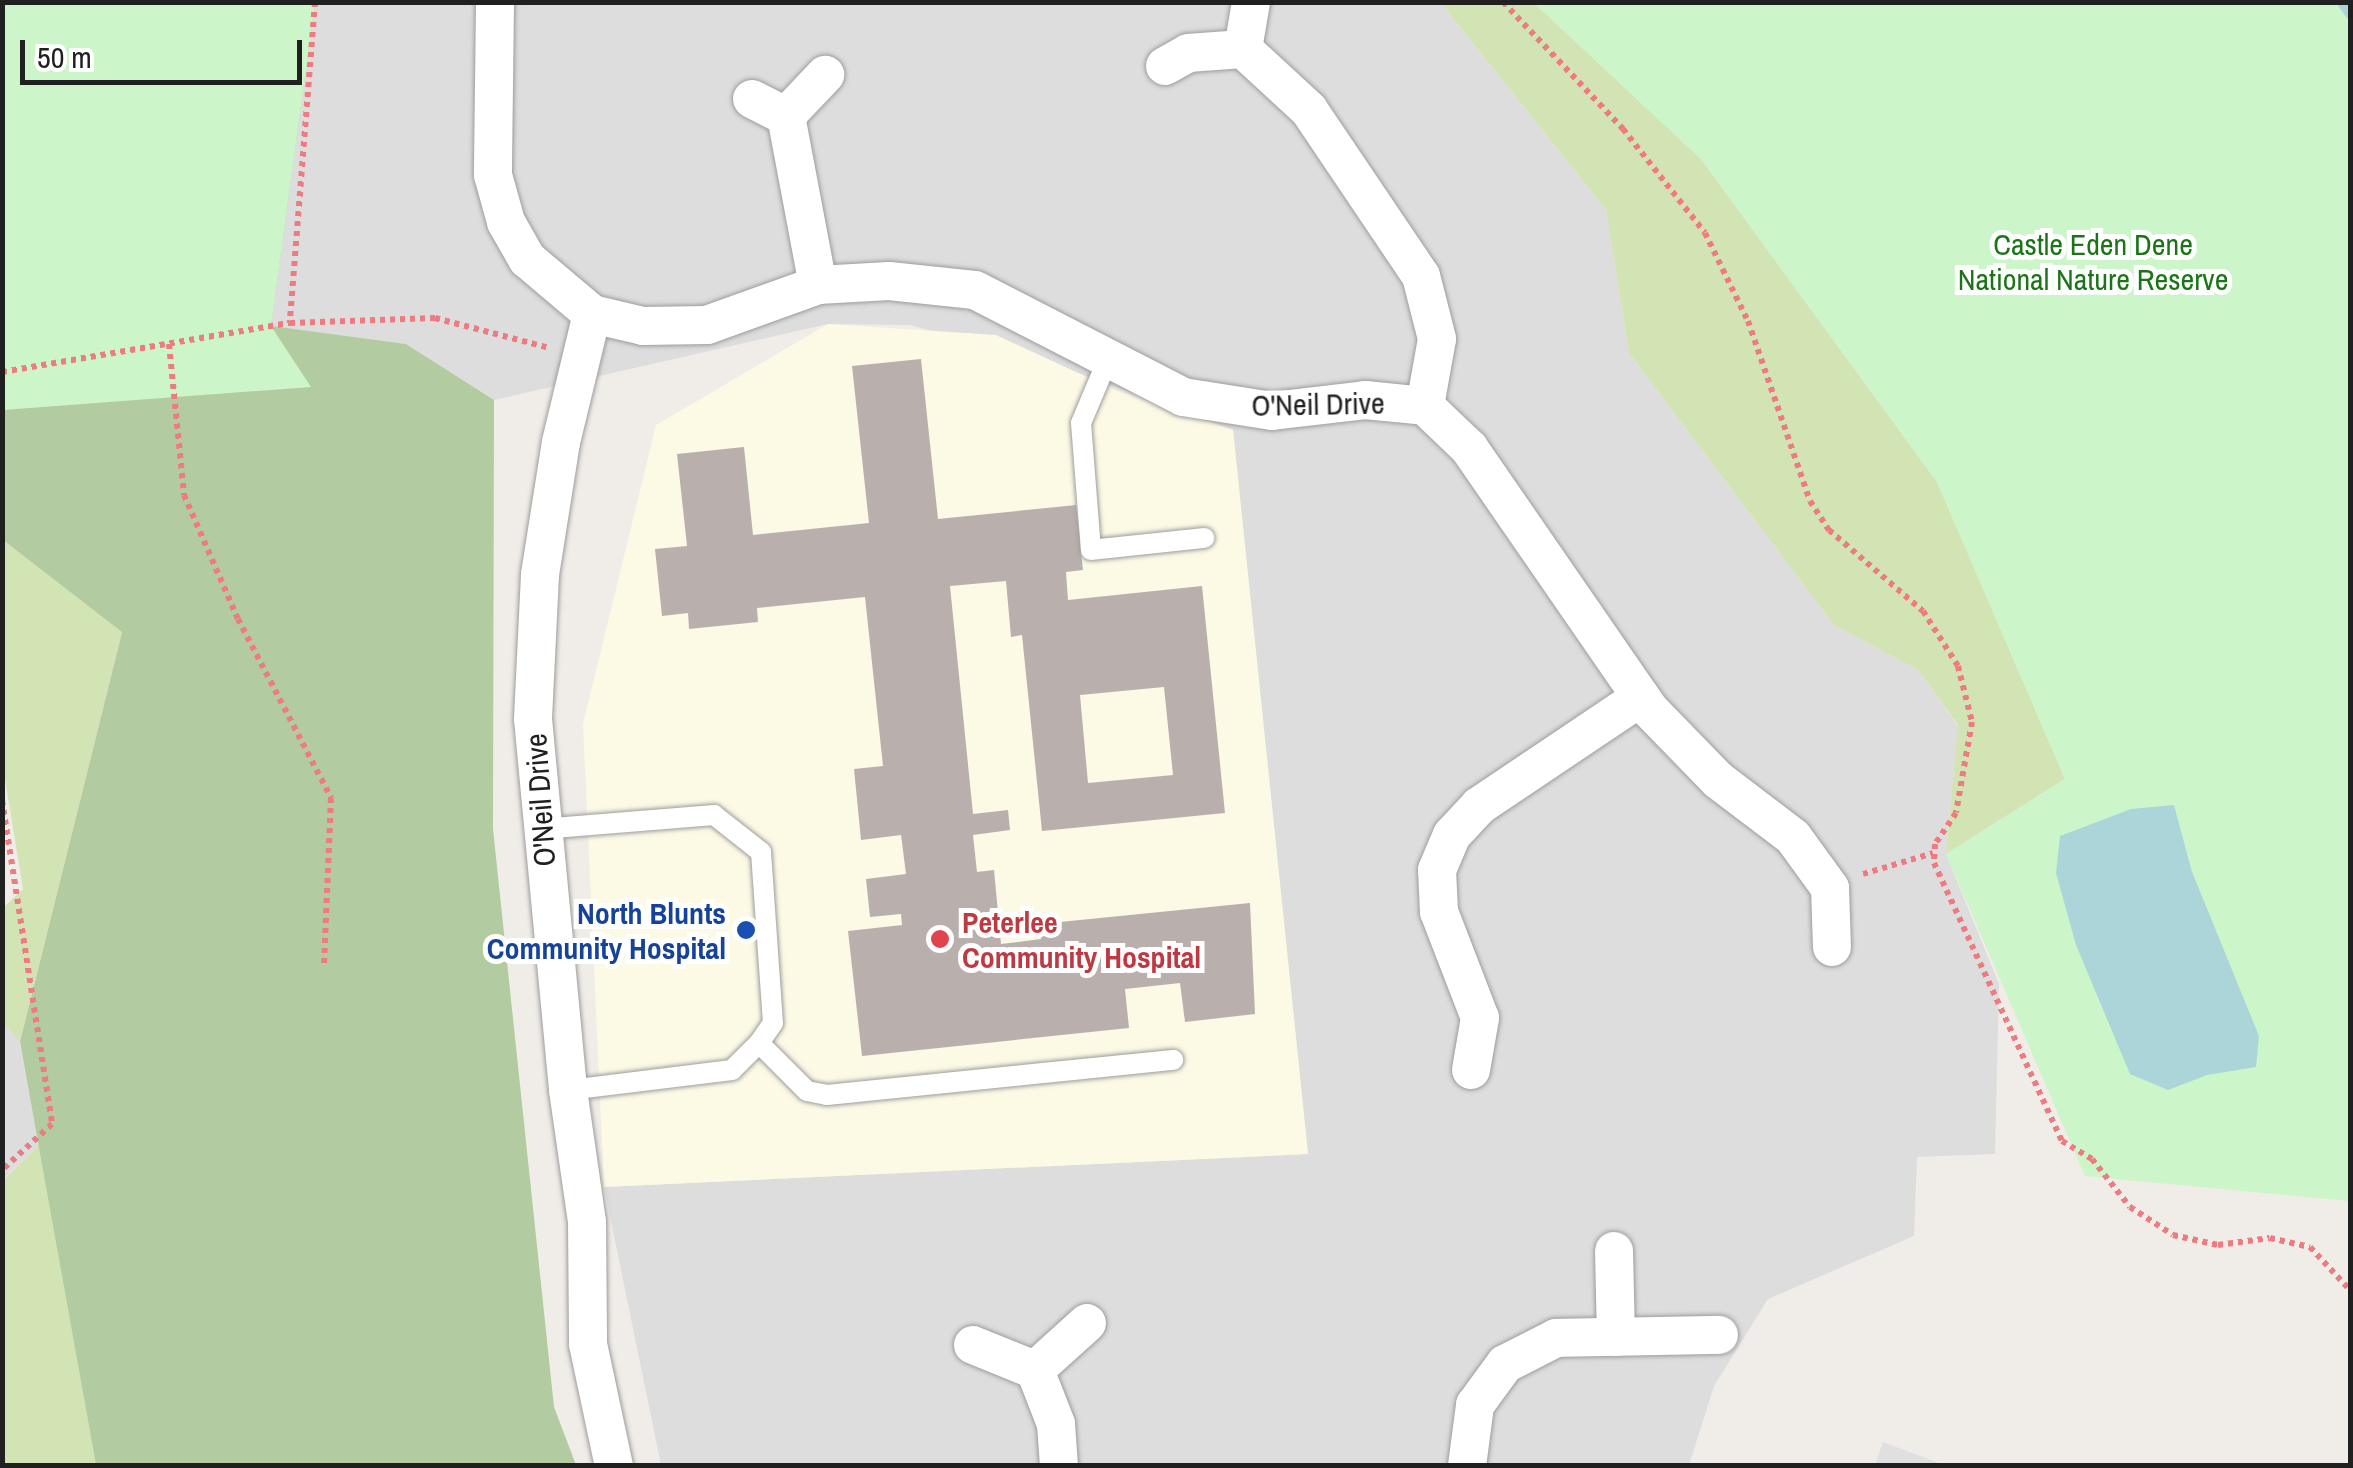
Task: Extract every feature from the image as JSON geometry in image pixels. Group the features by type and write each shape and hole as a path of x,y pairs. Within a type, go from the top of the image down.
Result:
{"street":[{"name":"O'Neil Drive","path":"495,2 493,175 506,222 527,259 592,314 643,326 707,325 818,285 889,281 975,290 1183,396 1272,411 1365,400 1425,406 1469,448 1641,697 1718,780 1793,836 1830,888"},
{"path":"1164,66 1188,53 1243,49 1251,2"},
{"name":"O'Neil Drive","path":"1243,49 1309,110 1421,276 1437,339 1425,406"},
{"path":"786,116 825,75"},
{"path":"752,99 786,116"},
{"path":"786,116 818,285"},
{"name":"O'Neil Drive","path":"592,314 540,574 533,720 568,1090 587,1222 588,1344 614,1466"},
{"path":"1471,1070 1498,1015 1439,912 1438,870 1452,835 1479,806 1641,697"},
{"path":"1830,888 1832,947"},
{"path":"1614,1251 1616,1337"},
{"path":"1036,1370 1086,1323"},
{"path":"1467,1466 1475,1405 1505,1364 1556,1338 1719,1335"},
{"path":"972,1345 1036,1370 1056,1424 1059,1466"}],"lane":[{"path":"1108,358 1081,423 1091,550 1204,538"},
{"path":"541,829 714,816 761,852 772,1023 759,1043 732,1070 568,1090"},
{"path":"759,1043 806,1091 827,1095 1173,1060"}],"path":[{"path":"290,323 315,2"},
{"path":"1503,2 1624,129 1705,233 1748,321 1810,501 1829,530 1923,611 1958,666 1972,722 1956,813 1933,853 1830,888"},
{"path":"2,372 290,323 436,318 582,356"},
{"path":"170,344 184,496 238,619 331,798 324,964"},
{"path":"2,800 52,1124 2,1170"},
{"path":"1933,853 2042,1110 2062,1141 2092,1159 2130,1207 2172,1235 2218,1245 2270,1238 2310,1246 2350,1290"}],"shaded area":[{"path":"315,3 1441,3 1606,210 1629,353 1834,625 1918,670 1958,726 1946,854 1999,984 1995,1154 1917,1157 1914,1236 1768,1299 1714,1386 1689,1465 661,1465 604,1187 1308,1154 1233,430 1067,369 911,325 828,324 494,400 406,344 271,327"},
{"name":"Peterlee Community Hospital","path":"828,324 996,335 1115,390 1233,430 1308,1154 604,1187 583,724 656,425"},
{"path":"2,950 39,1145 3,1179 2,1179"},
{"path":"1883,1442 1944,1465 1875,1465"}],"green space":[{"path":"3,2 315,3 271,326 311,387 3,410"},
{"path":"2,3 315,3 271,326 406,344 494,400 493,829 554,1407 576,1465 96,1465 20,1042 122,632 3,540"},
{"path":"1441,3 1534,3 1701,159 1937,482 2065,779 1946,854 1958,725 1918,670 1834,625 1629,353 1606,210"},
{"name":"Castle Eden Dene National Nature Reserve","path":"1534,3 2350,3 2350,1201 2085,1176 1946,854 2065,779 1937,482 1701,159"},
{"path":"3,540 122,631 20,1042 3,1022 2,909 23,889 3,767"},
{"path":"39,1145 96,1465 3,1466 3,1180"}],"water":[{"path":"2174,805 2192,872 2259,1036 2256,1067 2207,1075 2168,1090 2130,1074 2076,945 2056,873 2060,836 2131,809"}],"building":[{"path":"921,359 938,519 1076,505 1083,570 1066,572 1068,600 1202,586 1225,813 1042,831 1022,635 1011,637 1006,581 950,586 973,814 1008,810 1010,830 973,835 977,872 994,870 1001,944 1041,939 1040,924 1250,903 1255,1014 1185,1022 1180,983 1125,989 1129,1028 862,1056 848,931 902,925 901,914 870,917 866,879 906,874 901,835 861,840 854,769 883,766 865,597 757,608 758,622 689,629 688,613 662,616 655,549 687,546 677,454 744,447 753,535 869,523 852,366","holes":["1164,687 1173,775 1088,783 1080,695"]}],"waterway":[{"path":"2342,2 2350,13"}],"place":[{"name":"North Blunts Community Hospital","path":"746,930"},
{"name":"Peterlee Community Hospital","path":"940,939"}]}
